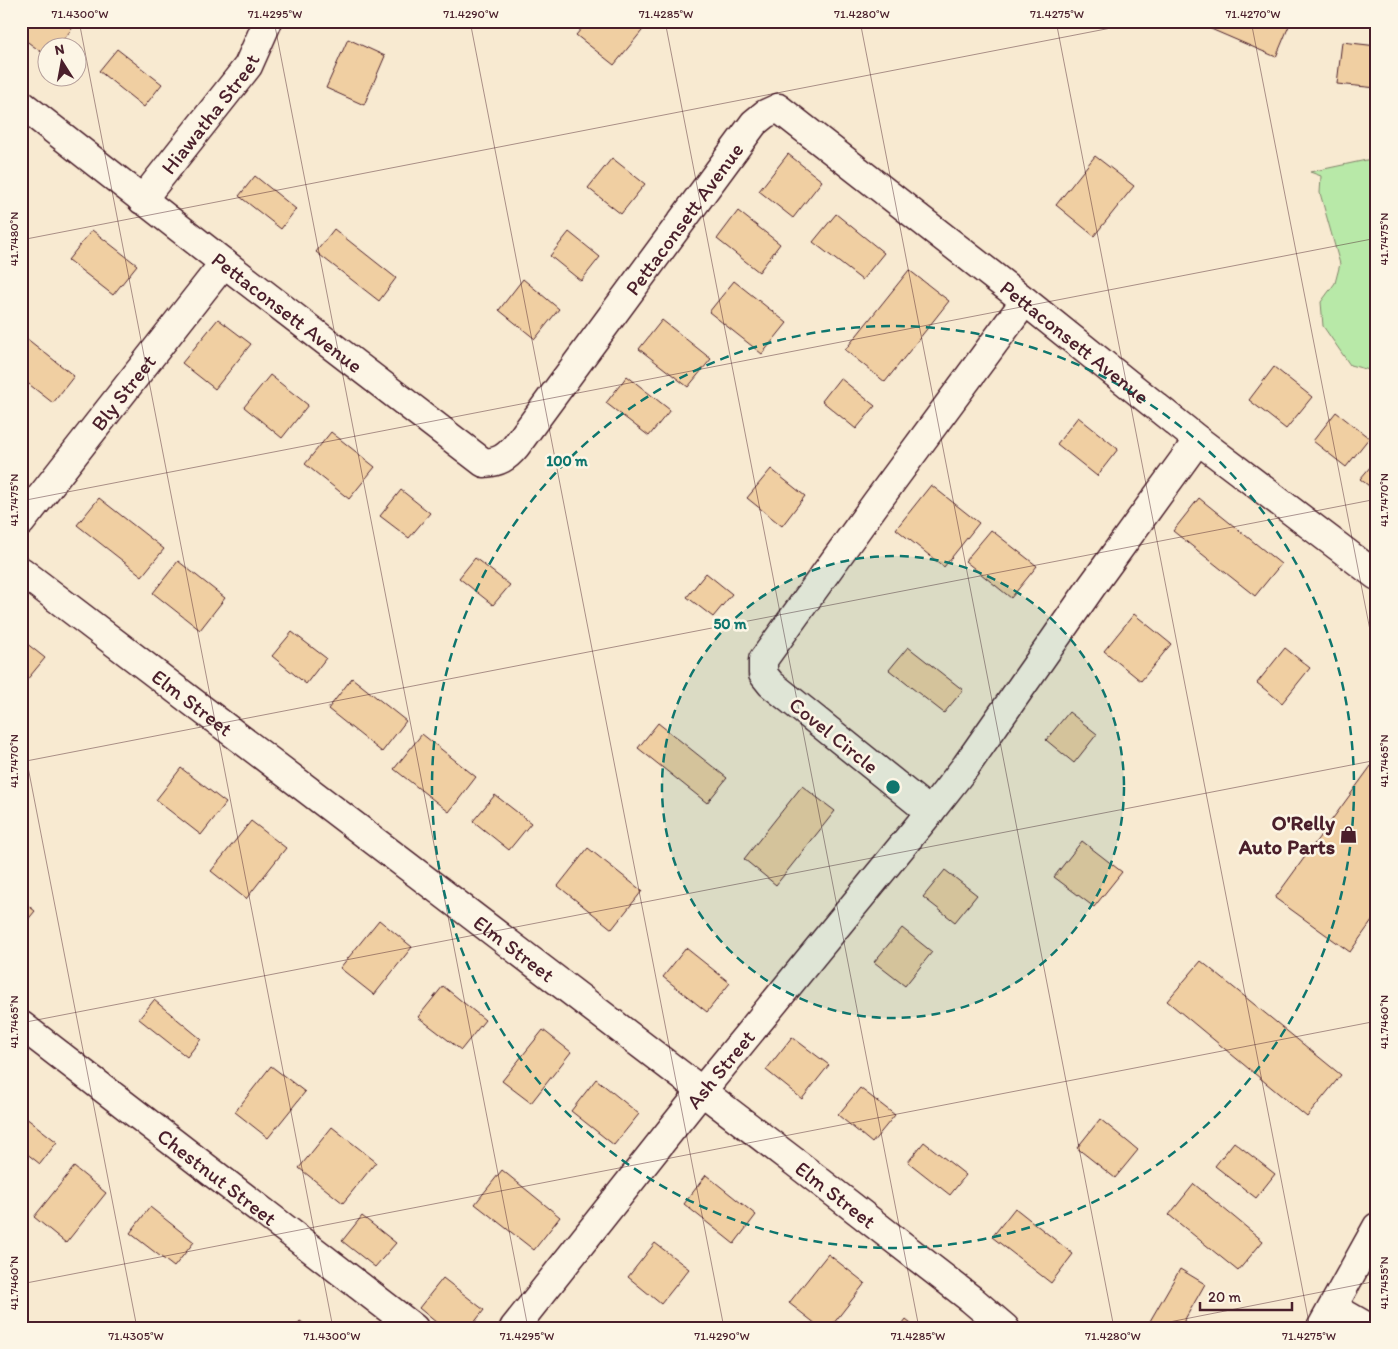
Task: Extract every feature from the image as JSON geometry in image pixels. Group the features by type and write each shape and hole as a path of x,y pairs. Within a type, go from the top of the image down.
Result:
{"street":[{"name":"Hiawatha Street","path":"142,200 248,66 268,21"},
{"name":"Pettaconsett Avenue","path":"21,104 142,200 484,463 498,462 509,455 754,123 765,114 778,108 1025,301 1198,440 1377,576"},
{"name":"Bly Street","path":"21,522 224,263"},
{"name":"Covel Circle","path":"930,812 771,684 764,674 763,660 876,502 1025,301"},
{"path":"930,812 966,766 1092,586 1198,440"},
{"name":"Elm Street","path":"21,571 971,1299 1005,1328"},
{"name":"Ash Street","path":"514,1328 701,1092 930,812"},
{"name":"Chestnut Street","path":"21,1025 414,1328"},
{"path":"1370,1328 1328,1318 1377,1227"}],"green space":[{"path":"1377,154 1377,372 1350,365 1323,326 1321,302 1335,283 1340,264 1320,193 1321,176 1310,172 1371,159"}],"building":[{"path":"21,21 68,21 74,26 65,38 38,38 38,50 21,37"},
{"path":"588,21 641,21 646,26 614,65 576,35"},
{"path":"1197,21 1291,21 1276,57 1197,23"},
{"path":"348,39 385,56 364,105 326,88"},
{"path":"1342,42 1377,46 1377,88 1337,84"},
{"path":"117,49 162,84 144,107 99,71"},
{"path":"788,154 822,181 793,218 759,191"},
{"path":"1095,156 1134,186 1094,236 1056,205"},
{"path":"612,158 645,184 621,214 588,188"},
{"path":"255,176 296,209 281,229 239,196"},
{"path":"738,211 780,244 759,272 717,239"},
{"path":"836,214 884,253 862,280 813,242"},
{"path":"334,229 396,278 379,301 316,252"},
{"path":"92,230 137,265 113,295 68,260"},
{"path":"569,232 600,257 581,281 550,256"},
{"path":"909,270 949,301 885,382 845,350"},
{"path":"523,279 559,309 535,339 499,310"},
{"path":"734,281 787,323 762,354 709,312"},
{"path":"218,319 251,344 215,389 182,363"},
{"path":"662,320 711,359 688,387 639,349"},
{"path":"26,338 74,376 53,403 21,378 21,345"},
{"path":"1274,367 1312,397 1286,429 1249,400"},
{"path":"270,375 308,405 282,438 244,407"},
{"path":"627,376 670,410 649,436 606,403"},
{"path":"840,378 875,406 856,429 822,401"},
{"path":"1336,412 1369,438 1346,467 1313,441"},
{"path":"1078,417 1118,449 1097,476 1057,444"},
{"path":"331,432 375,467 349,499 305,464"},
{"path":"1377,459 1377,492 1360,479"},
{"path":"771,469 805,496 782,526 747,498"},
{"path":"931,485 979,523 944,567 896,529"},
{"path":"401,490 430,513 409,538 380,516"},
{"path":"99,498 164,549 142,576 77,525"},
{"path":"1199,498 1281,564 1255,596 1173,531"},
{"path":"991,530 1037,566 1011,598 965,561"},
{"path":"475,558 510,585 493,605 459,578"},
{"path":"178,561 225,598 200,630 153,593"},
{"path":"706,573 732,594 713,617 687,597"},
{"path":"1134,614 1171,644 1141,681 1104,651"},
{"path":"292,632 326,658 306,684 272,656"},
{"path":"21,639 45,658 21,687"},
{"path":"908,647 963,690 944,713 889,670"},
{"path":"1285,648 1310,668 1282,703 1257,683"},
{"path":"352,678 406,721 382,752 328,709"},
{"path":"1069,712 1097,734 1074,763 1046,740"},
{"path":"658,723 727,778 707,803 638,748"},
{"path":"422,734 476,777 449,812 394,769"},
{"name":"O'Relly Auto Parts","path":"1371,766 1377,770 1377,914 1350,952 1275,898"},
{"path":"181,768 226,803 201,835 156,800"},
{"path":"802,786 835,811 776,885 744,859"},
{"path":"495,795 531,823 509,850 473,821"},
{"path":"251,821 286,848 246,899 211,871"},
{"path":"1082,841 1122,872 1094,907 1054,877"},
{"path":"588,848 642,891 612,929 558,886"},
{"path":"945,870 977,895 955,922 923,897"},
{"path":"21,900 35,911 21,928"},
{"path":"379,920 412,947 374,995 340,968"},
{"path":"902,928 932,952 905,986 874,962"},
{"path":"686,948 730,983 707,1012 663,977"},
{"path":"1201,961 1341,1075 1307,1117 1167,1001"},
{"path":"443,986 485,1020 461,1050 418,1017"},
{"path":"154,1000 201,1039 187,1057 139,1019"},
{"path":"543,1030 571,1052 531,1103 502,1081"},
{"path":"792,1037 829,1065 802,1099 766,1070"},
{"path":"271,1066 305,1092 268,1138 235,1112"},
{"path":"596,1079 639,1114 614,1145 571,1111"},
{"path":"860,1088 895,1115 872,1143 838,1115"},
{"path":"21,1114 57,1142 40,1164 21,1149"},
{"path":"1100,1119 1138,1150 1115,1178 1077,1148"},
{"path":"332,1127 376,1162 343,1203 299,1168"},
{"path":"924,1142 966,1175 950,1195 908,1162"},
{"path":"1234,1142 1275,1174 1256,1198 1215,1166"},
{"path":"74,1167 106,1193 66,1243 34,1217"},
{"path":"502,1170 560,1217 534,1250 475,1204"},
{"path":"706,1175 756,1215 734,1244 684,1204"},
{"path":"1194,1184 1263,1241 1238,1271 1169,1215"},
{"path":"150,1207 194,1242 174,1267 130,1233"},
{"path":"1015,1208 1073,1254 1051,1283 992,1237"},
{"path":"362,1216 396,1243 375,1267 342,1241"},
{"path":"655,1243 689,1269 661,1304 628,1277"},
{"path":"828,1254 865,1283 830,1328 821,1328 789,1303"},
{"path":"1180,1269 1205,1284 1180,1328 1146,1328"},
{"path":"443,1278 484,1310 470,1328 443,1328 419,1308"},
{"path":"906,1320 916,1328 900,1328"},
{"path":"300,1321 310,1328 295,1328"}],"place":[{"name":"O'Relly Auto Parts","path":"1349,834"}]}
